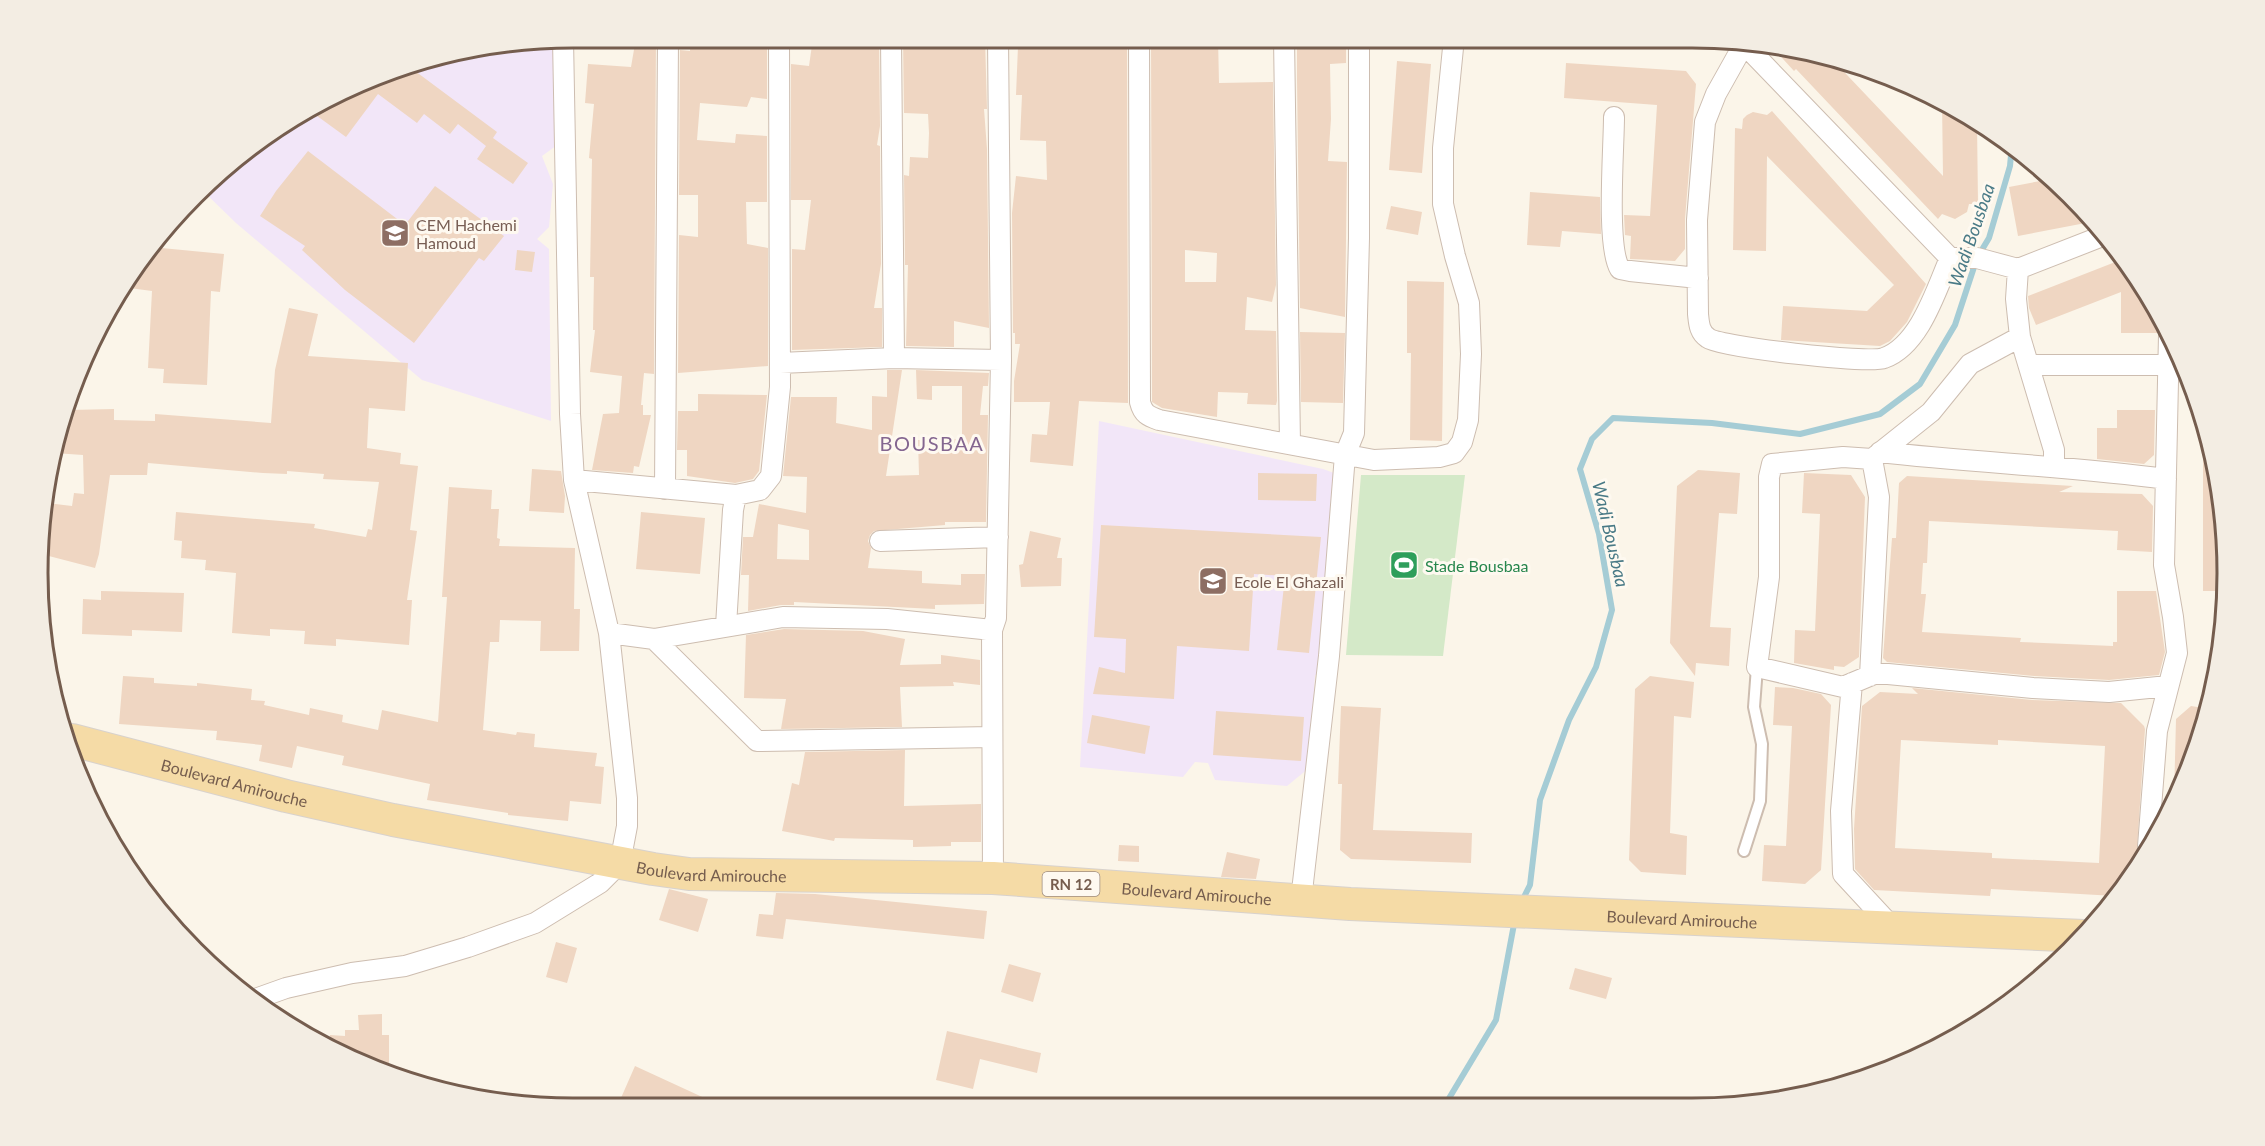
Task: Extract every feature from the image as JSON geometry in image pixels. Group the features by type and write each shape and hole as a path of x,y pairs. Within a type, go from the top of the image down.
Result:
{"main road":[{"name":"Boulevard Amirouche","path":"76,741 286,796 393,820 690,874 993,878 1301,900 2071,935"}],"street":[{"path":"262,997 286,988 352,973 405,966 535,923 600,883 620,863 627,826 627,798 609,633 574,480 570,414 562,48"},
{"path":"665,489 668,48"},
{"path":"574,480 736,495 760,490 771,476 780,387 779,48"},
{"path":"891,48 894,358"},
{"path":"993,878 992,630 996,618 1001,360 998,48"},
{"path":"1139,48 1140,390 1142,411 1159,420 1374,460 1439,458 1454,453 1462,442 1468,420 1471,354 1469,303 1443,204 1443,148 1453,48"},
{"path":"1284,48 1290,444"},
{"path":"1301,900 1329,656 1345,455 1354,433 1359,238 1359,48"},
{"path":"1737,50 1705,122 1697,220 1700,328 1707,338 1717,343 1844,358 1882,359 1902,347 1926,316 1950,258"},
{"path":"1750,51 1950,258 1977,258 2018,269 2097,238"},
{"path":"1614,117 1612,239 1617,264 1620,269 1630,271 1698,278"},
{"path":"2018,269 2016,299 2020,337 2054,450 2054,466"},
{"path":"1876,456 1931,412 1970,364 2020,337"},
{"path":"2149,832 2157,731 2177,652 2174,617 2164,565 2169,354"},
{"path":"780,363 894,358 1001,360"},
{"path":"2030,365 2169,365"},
{"path":"1876,456 1879,497 1861,680 1841,811 1843,874 1893,928"},
{"path":"2166,479 2054,466 1876,456 1772,464 1769,477 1769,577 1757,667 1844,687 1861,680 1888,674 2033,688 2109,692 2168,686"},
{"path":"726,626 733,510 736,495"},
{"path":"880,541 998,537"},
{"path":"609,633 654,639 783,617 887,619 992,630"},
{"path":"654,639 757,741 992,737"}],"lane":[{"path":"1743,851 1760,801 1762,744 1754,707 1757,667"}],"shaded area":[{"name":"CEM Hachemi Hamoud","path":"554,49 560,143 542,156 553,184 549,227 537,239 549,249 551,421 422,380 236,223 208,196 253,156 310,118 372,88 437,66 504,52"},
{"name":"Ecole El Ghazali","path":"1099,421 1334,473 1331,673 1315,675 1309,768 1287,786 1215,780 1208,763 1195,762 1183,777 1080,767"}],"green space":[{"name":"Stade Bousbaa","path":"1361,475 1465,475 1443,656 1346,655"}],"building":[{"path":"634,48 656,48 654,374 644,373 641,405 643,405 643,415 651,415 639,467 634,466 633,473 592,470 603,414 619,413 622,376 590,372 595,330 593,330 594,277 590,277 592,159 589,158 594,104 585,103 588,64 631,67"},
{"path":"690,48 767,48 767,99 751,97 747,107 700,103 697,140 735,143 736,134 767,136 767,202 746,202 747,244 768,248 768,366 678,373 679,235 698,237 698,195 679,195 680,50 690,51"},
{"path":"812,48 879,48 880,126 877,145 880,146 881,264 874,308 882,308 882,347 792,350 792,249 805,250 811,200 791,200 791,64 809,66"},
{"path":"903,48 985,48 987,109 984,109 987,149 989,328 954,321 954,347 906,346 908,265 905,265 904,175 909,176 910,157 928,158 929,133 928,114 904,113"},
{"path":"1018,48 1127,48 1128,403 1079,401 1073,466 1030,462 1032,434 1047,435 1050,402 1014,402 1014,381 1020,344 1015,344 1015,333 1013,333 1012,213 1016,176 1047,180 1046,141 1020,140 1022,95 1016,95"},
{"path":"1151,48 1218,48 1219,83 1273,82 1276,285 1272,302 1247,297 1245,330 1276,331 1277,401 1276,405 1247,404 1248,393 1218,392 1217,417 1162,408 1152,402","holes":["1185,250 1217,253 1216,282 1185,282"]},
{"path":"1297,48 1346,48 1346,63 1330,64 1331,119 1328,161 1347,162 1345,317 1300,308"},
{"path":"1780,55 1843,70 1943,176 1942,112 1977,132 1978,204 1969,204 1967,212 1955,219 1942,214 1938,219 1796,69 1794,71"},
{"path":"1397,61 1431,64 1422,173 1389,170"},
{"path":"1566,63 1686,71 1696,84 1685,219 1685,249 1675,261 1630,259 1631,236 1625,235 1624,215 1650,216 1657,105 1564,98"},
{"path":"417,72 497,132 493,138 528,163 513,184 477,159 486,146 458,124 450,134 424,114 417,123 378,94 346,137 316,115 372,88"},
{"path":"1772,111 1926,284 1907,322 1890,341 1880,346 1781,340 1783,306 1867,311 1894,285 1767,156 1766,251 1733,250 1735,128 1742,129 1743,119 1753,112 1767,115"},
{"path":"308,151 405,225 435,186 504,236 484,261 479,258 414,343 345,290 302,250 305,246 260,216 276,191"},
{"path":"2041,181 2084,223 2018,236 2009,187"},
{"path":"1530,192 1600,197 1601,234 1562,231 1560,247 1527,245"},
{"path":"1391,206 1422,212 1418,235 1386,229"},
{"path":"160,248 224,254 220,292 211,291 207,385 163,383 164,369 148,368 152,291 131,288"},
{"path":"517,250 535,252 532,272 515,270"},
{"path":"2115,262 2158,331 2121,333 2121,292 2036,325 2029,308 2028,296"},
{"path":"1407,281 1444,282 1442,441 1410,440 1411,353 1407,353"},
{"path":"289,308 318,314 308,356 408,363 405,411 369,408 367,448 401,453 400,464 418,466 410,530 417,531 407,600 412,600 409,645 336,639 336,646 304,644 305,631 270,629 270,636 232,633 236,573 205,570 206,560 181,558 182,541 174,540 176,512 315,524 314,528 366,537 368,529 372,530 379,482 323,479 324,474 287,471 287,474 263,473 148,463 147,475 110,475 95,568 49,556 52,504 72,506 74,493 84,494 83,455 62,454 74,410 114,409 114,420 155,421 155,414 271,423 275,370"},
{"path":"1300,332 1345,333 1343,403 1301,402"},
{"path":"887,370 902,370 886,476 919,475 918,440 962,439 962,386 932,386 932,400 917,399 916,370 989,373 988,386 983,386 980,415 988,415 986,522 945,522 945,525 874,531 868,541 871,548 868,568 922,571 922,583 961,585 961,574 985,574 984,604 935,605 935,609 794,602 794,605 748,611 749,575 741,575 743,537 753,537 759,504 806,513 807,477 783,476 791,397 837,397 836,423 872,430 872,396 887,397","holes":["778,524 809,530 809,560 777,559"]},
{"path":"698,394 767,395 759,471 753,479 735,483 687,476 687,450 677,450 678,411 698,411"},
{"path":"2117,410 2155,410 2154,455 2144,464 2097,459 2097,428 2117,428"},
{"path":"2203,454 2213,504 2217,573 2216,591 2203,591"},
{"path":"532,469 561,471 565,496 564,513 529,511"},
{"path":"1698,470 1740,473 1737,514 1719,513 1710,627 1731,628 1729,666 1696,663 1695,676 1670,643 1677,486"},
{"path":"1258,473 1317,474 1316,501 1258,500"},
{"path":"1804,473 1851,475 1865,497 1859,657 1844,667 1834,666 1834,670 1794,663 1795,630 1815,631 1820,514 1802,513"},
{"path":"1907,476 2073,486 2059,492 2142,494 2153,506 2152,552 2117,550 2118,531 1929,521 1927,563 1923,563 1921,594 1926,594 1922,632 2021,638 2020,642 2113,646 2113,642 2117,642 2117,591 2156,591 2165,652 2159,675 2109,680 2034,676 1887,662 1883,658 1892,538 1896,538 1899,483"},
{"path":"449,487 492,490 491,509 499,509 497,538 500,539 499,546 575,548 574,609 580,609 579,651 540,651 541,621 500,620 499,642 490,642 483,730 516,735 517,732 535,734 534,747 597,753 595,766 604,767 601,804 570,801 568,821 508,815 508,813 427,800 430,784 342,765 344,756 297,746 292,768 259,761 262,745 216,740 217,731 119,724 123,676 154,678 154,683 197,686 197,683 252,689 251,700 265,701 264,705 309,715 310,708 343,715 342,722 378,730 382,710 438,722 447,597 442,597"},
{"path":"641,512 705,518 700,574 636,569"},
{"path":"1101,525 1321,537 1309,653 1277,650 1285,576 1254,574 1249,651 1177,646 1174,699 1093,694 1099,667 1125,673 1126,639 1094,637"},
{"path":"1030,531 1061,538 1057,558 1062,558 1061,586 1021,587 1019,565 1023,564"},
{"path":"101,591 184,593 182,632 132,630 132,636 82,634 83,599 101,600"},
{"path":"784,629 863,631 905,639 900,665 941,664 941,655 980,660 980,685 953,682 954,686 900,687 902,727 781,729 786,699 744,698 746,635"},
{"path":"1650,676 1694,682 1691,718 1674,716 1670,833 1687,836 1686,875 1641,872 1629,860 1635,689"},
{"path":"1775,687 1821,694 1831,705 1821,870 1805,884 1762,881 1764,845 1786,846 1792,726 1773,725"},
{"path":"1912,688 2032,700 2121,703 2145,729 2137,852 2107,896 1991,889 1990,896 1874,890 1855,869 1854,829 1862,706 1880,692 1918,694","holes":["1901,740 1998,745 1998,740 2105,746 2099,863 1992,858 1992,853 1895,848"]},
{"path":"1341,706 1381,708 1373,830 1472,833 1471,863 1351,859 1340,850 1342,784 1338,784"},
{"path":"2191,706 2199,707 2174,780 2176,719"},
{"path":"1216,711 1304,717 1301,761 1213,755"},
{"path":"1092,715 1150,726 1145,754 1087,743"},
{"path":"905,750 904,806 981,804 981,842 951,842 951,846 913,847 913,840 835,838 834,841 782,831 792,783 799,785 805,752"},
{"path":"1119,845 1139,846 1139,862 1118,861"},
{"path":"1227,852 1260,859 1256,879 1221,877"},
{"path":"669,889 708,899 698,932 659,920"},
{"path":"776,893 815,894 987,911 984,939 786,919 783,939 756,936 759,914 773,915"},
{"path":"556,942 577,948 567,983 546,977"},
{"path":"1009,964 1041,973 1033,1002 1001,992"},
{"path":"1575,968 1612,978 1606,999 1569,989"},
{"path":"382,1014 382,1035 389,1035 389,1064 330,1038 330,1035 345,1036 345,1030 359,1030 358,1015"},
{"path":"947,1031 1041,1053 1037,1073 980,1059 973,1089 936,1080"},
{"path":"635,1066 704,1098 621,1098"}],"waterway":[{"name":"Wadi Bousbaa","path":"1522,901 1530,885 1540,800 1569,720 1596,667 1612,610 1599,534 1580,469 1592,439 1613,418 1712,423 1800,434 1880,414 1920,384 1955,325 1977,258 1989,238 2010,166 2011,155"},
{"name":"Wadi Bousbaa","path":"1449,1098 1496,1020 1515,919"}],"place":[{"name":"CEM Hachemi Hamoud","path":"395,233"},
{"name":"Stade Bousbaa","path":"1404,565"},
{"name":"Ecole El Ghazali","path":"1213,581"}],"district":[{"name":"BOUSBAA","path":"932,443"}]}
